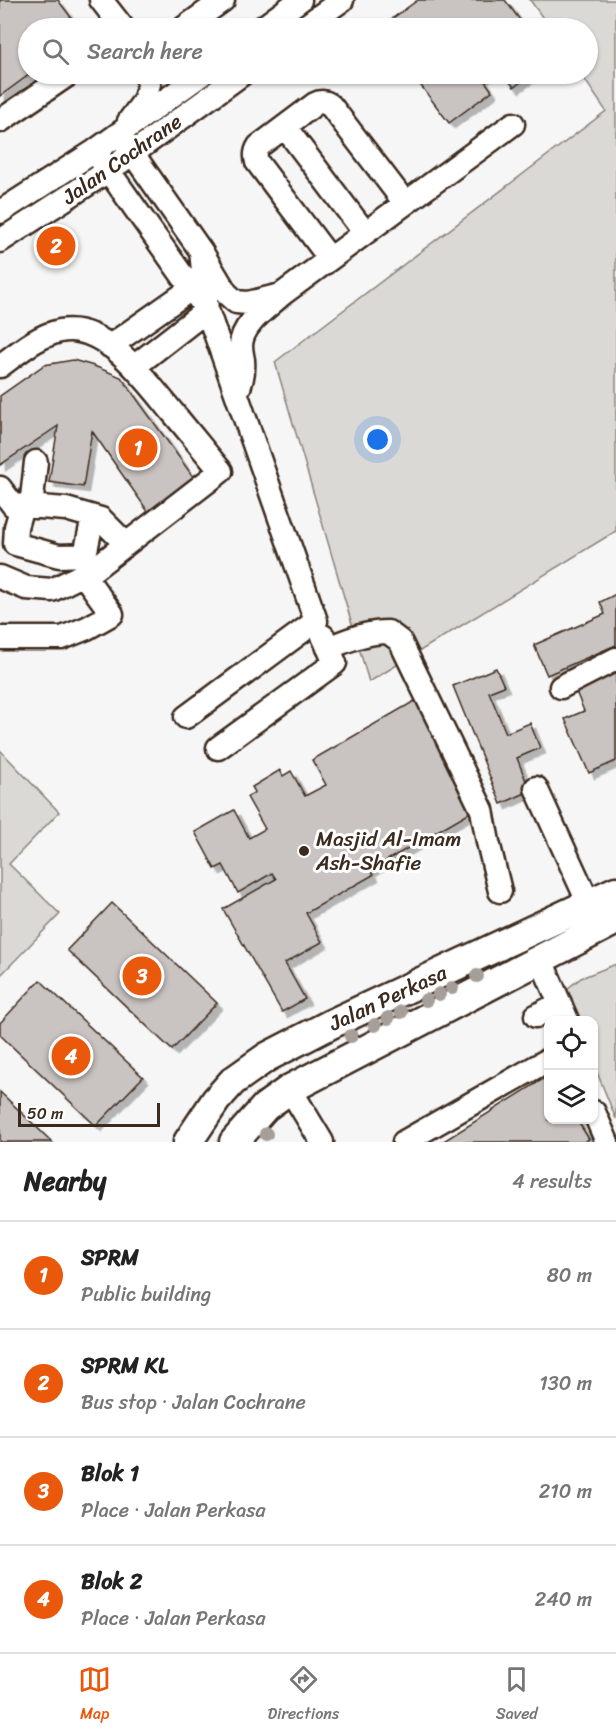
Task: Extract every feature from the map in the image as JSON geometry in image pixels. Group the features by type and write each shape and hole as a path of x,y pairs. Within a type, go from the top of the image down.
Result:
{"main road":[{"name":"Jalan Perkasa","path":"190,1139 233,1081 267,1057 341,1019 616,891"},
{"name":"Jalan Perkasa","path":"234,1142 265,1107 290,1089 616,920"},
{"path":"190,1139 262,1080 275,1078 290,1089"}],"street":[{"path":"101,0 115,18"},
{"path":"198,18 223,0"},
{"path":"276,18 300,0"},
{"path":"317,18 342,0"},
{"path":"0,121 54,84"},
{"path":"150,84 144,101 119,134 201,251 226,292 236,302 249,303 281,295"},
{"name":"Jalan Cochrane","path":"0,212 95,151 188,84"},
{"name":"Jalan Cochrane","path":"0,241 133,154 228,84"},
{"path":"330,259 257,162 255,156 259,146 315,104 320,101 331,106 405,203"},
{"path":"237,393 242,375 241,345 244,333 251,322 281,295 513,124"},
{"path":"285,127 365,233"},
{"path":"95,151 207,310"},
{"path":"201,251 207,310 316,621 335,663 218,748"},
{"path":"110,346 191,289"},
{"path":"135,366 207,310"},
{"path":"0,366 34,341 60,331 80,331 97,338 135,366 221,471 93,569 52,590 26,588 0,577"},
{"path":"36,462 26,506 7,546 59,556 85,555 93,517"},
{"path":"0,488 13,506 66,509 101,519 126,544"},
{"path":"0,638 62,638 87,628 112,614 83,574"},
{"path":"186,717 316,621"},
{"path":"328,648 375,632 388,632 400,641 482,810 500,891"},
{"path":"561,687 616,659"},
{"path":"536,788 589,904"},
{"path":"536,1016 564,1012 541,960"},
{"path":"404,1142 544,1063"},
{"path":"290,1089 322,1142"},
{"path":"598,1121 607,1142"}],"shaded area":[{"path":"530,0 616,0 616,531 369,682 275,362 606,111 588,84 598,84 598,18 543,18"},
{"path":"0,750 59,812 9,864 60,914 0,976"},
{"path":"616,964 616,1119 598,1075 598,1016 573,1016 563,992 581,978"}],"building":[{"path":"0,0 58,0 72,18 18,18 18,83 0,96"},
{"path":"418,0 505,0 518,18 393,18"},
{"path":"420,84 487,84 492,91 449,123"},
{"path":"73,360 121,377 197,482 151,516 92,431 83,487 49,482 58,426 0,465 0,396 44,365"},
{"path":"616,594 616,645 547,675 534,645 605,614 600,602"},
{"path":"616,663 616,761 589,773 565,719 584,711 572,682"},
{"path":"496,668 504,686 489,692 506,733 530,723 540,748 517,758 530,791 501,804 453,686"},
{"name":"Masjid Al-Imam Ash-Shafie","path":"418,699 479,807 370,870 373,875 306,913 322,942 285,963 305,999 282,1012 223,909 276,879 272,873 238,893 223,865 215,869 195,832 234,810 249,838 265,829 247,797 255,792 252,787 280,770 283,776 291,771 305,796 326,785 312,760"},
{"path":"112,903 217,1003 172,1050 67,950"},
{"path":"40,980 143,1077 96,1126 0,1035 0,1023"},
{"path":"544,1078 544,1124 580,1124 589,1139 584,1142 442,1142"},
{"path":"0,1092 52,1142 0,1142"}],"place":[{"name":"SPRM KL","path":"56,246"},
{"name":"SPRM","path":"138,448"},
{"name":"Masjid Al-Imam Ash-Shafie","path":"304,851"},
{"name":"Blok 1","path":"142,976"},
{"name":"Blok 2","path":"71,1056"}]}
